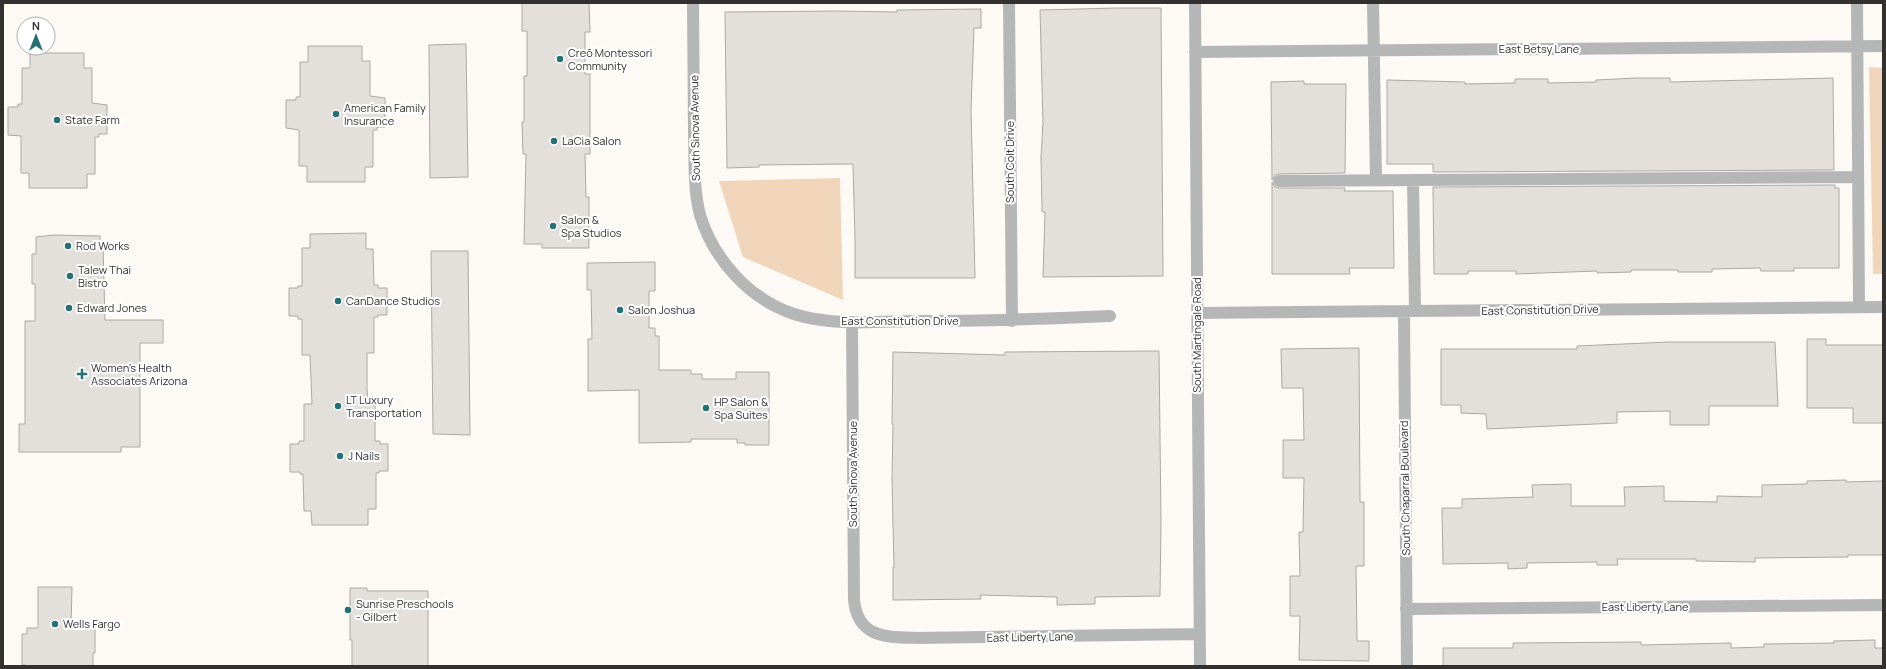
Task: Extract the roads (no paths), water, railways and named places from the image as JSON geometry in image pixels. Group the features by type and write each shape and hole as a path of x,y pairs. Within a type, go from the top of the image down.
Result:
{"street":[{"name":"South Sinova Avenue","path":"693,3 695,188 700,214 715,249"},
{"name":"South Colt Drive","path":"1009,3 1012,320"},
{"name":"South Martingale Road","path":"1195,3 1200,666"},
{"path":"1373,3 1376,180"},
{"path":"1857,3 1859,307"},
{"name":"East Betsy Lane","path":"1195,52 1883,46"},
{"path":"1279,181 1858,177"},
{"name":"South Chaparral Boulevard","path":"1407,666 1406,609 1413,180"},
{"name":"East Constitution Drive","path":"715,249 722,260 739,279 770,303 818,320 852,322 1012,320 1110,316"},
{"name":"East Constitution Drive","path":"1197,313 1883,307"},
{"name":"South Sinova Avenue","path":"852,322 854,600 858,616 863,624"},
{"name":"East Liberty Lane","path":"1406,609 1883,605"},
{"name":"East Liberty Lane","path":"863,624 879,635 892,637 1200,634"}],"place":[{"name":"Creō Montessori Community","path":"560,59"},
{"name":"American Family Insurance","path":"336,114"},
{"name":"State Farm","path":"57,120"},
{"name":"LaCia Salon","path":"554,141"},
{"name":"Salon & Spa Studios","path":"553,226"},
{"name":"Rod Works","path":"68,246"},
{"name":"Talew Thai Bistro","path":"70,276"},
{"name":"CanDance Studios","path":"338,301"},
{"name":"Edward Jones","path":"69,308"},
{"name":"Salon Joshua","path":"620,310"},
{"name":"Women's Health Associates Arizona","path":"82,374"},
{"name":"LT Luxury Transportation","path":"338,406"},
{"name":"HP Salon & Spa Suites","path":"706,408"},
{"name":"J Nails","path":"340,456"},
{"name":"Sunrise Preschools - Gilbert","path":"348,610"},
{"name":"Wells Fargo","path":"55,624"}]}
